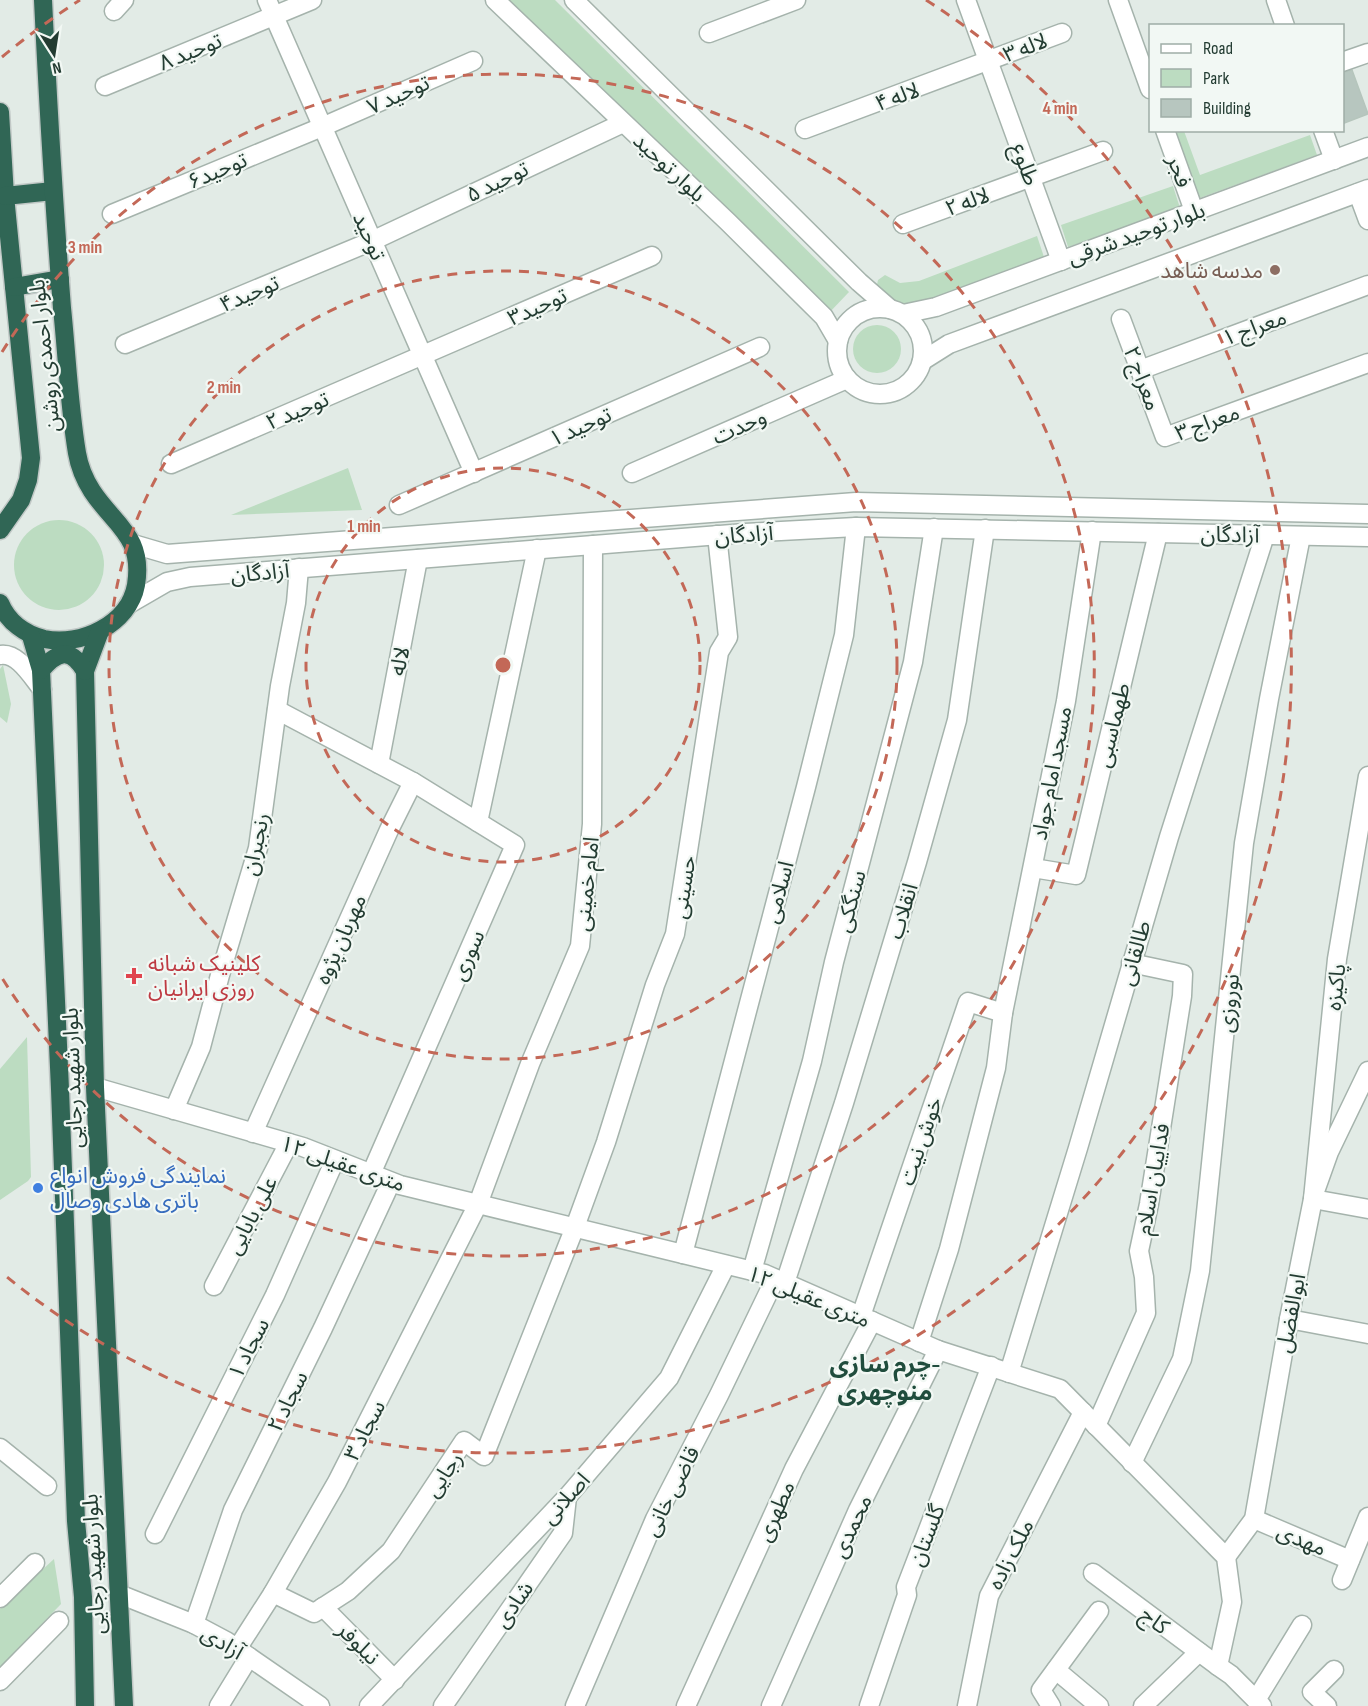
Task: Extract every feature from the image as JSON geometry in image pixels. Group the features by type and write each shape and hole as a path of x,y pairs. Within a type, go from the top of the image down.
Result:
{"highway":[{"name":"بلوار احمدی روشن","path":"43,0 53,191 78,455 91,490 127,532 133,544"},
{"name":"بلوار احمدی روشن","path":"0,112 5,196 31,458 28,480 21,500 0,530"},
{"path":"5,196 53,191"},
{"path":"14,287 60,279"},
{"path":"0,603 16,626 31,636 62,640 100,631 115,621 134,595 137,570 133,544"},
{"name":"بلوار شهید رجایی","path":"100,631 85,671 95,1087 125,1706"},
{"name":"بلوار شهید رجایی","path":"31,636 41,670 42,689 76,1521 82,1597 86,1706"},
{"path":"41,670 52,656 66,654 78,660 85,671"}],"street":[{"name":"توحید ۸","path":"105,86 270,8 312,0"},
{"name":"بلوار توحید","path":"495,0 728,222 824,317 838,341"},
{"path":"574,0 859,282 913,323 920,334 923,348 922,361 917,373 896,391 883,394 870,393 847,379 840,367 837,354 838,341 843,328 852,318 864,311 877,308 896,312"},
{"path":"709,33 796,0"},
{"name":"طلوع","path":"966,0 1061,261"},
{"path":"1118,0 1149,86"},
{"path":"1276,0 1284,24"},
{"name":"توحید","path":"270,8 474,473"},
{"name":"لاله ۳","path":"989,62 1062,33"},
{"path":"1344,61 1368,53"},
{"name":"توحید ۷","path":"322,127 473,61"},
{"name":"لاله ۴","path":"805,129 989,62"},
{"name":"توحید ۵","path":"372,241 623,123"},
{"name":"توحید۶","path":"112,214 322,127"},
{"name":"فجر","path":"1166,132 1194,211"},
{"path":"1324,132 1334,160"},
{"name":"بلوار توحید شرقی","path":"896,312 936,307 1368,147"},
{"name":"لاله ۲","path":"903,224 1103,151"},
{"path":"1363,191 1368,220"},
{"name":"بلوار توحید شرقی","path":"922,361 949,344 1363,191"},
{"name":"توحید۴","path":"125,344 372,241"},
{"name":"توحید۳","path":"423,356 652,256"},
{"name":"معراج ۱","path":"1140,370 1368,285"},
{"name":"معراج ۳","path":"1120,319 1165,437 1368,363"},
{"name":"معراج ۲","path":"1120,319 1165,437"},
{"name":"توحید ۱","path":"399,505 760,347"},
{"name":"توحید ۲","path":"171,464 423,356"},
{"name":"وحدت","path":"632,473 847,379"},
{"name":"آزادگان","path":"133,544 167,554 856,502 1368,514"},
{"path":"744,510 745,533"},
{"name":"آزادگان","path":"129,604 167,582 190,577 745,533 856,527 1368,537"},
{"name":"اسلامی","path":"683,1254 844,635 856,527"},
{"name":"سنگکی","path":"752,1271 812,1061 834,962 913,662 934,528"},
{"name":"انقلاب","path":"780,1281 844,1103 917,862 957,720 985,530"},
{"name":"مسجد امام جواد","path":"920,1342 949,1249 996,1068 1004,1013 1066,701 1092,531"},
{"name":"طهماسبی","path":"1033,868 1076,875 1158,533"},
{"name":"حسینی","path":"575,1227 606,1142 655,985 675,934 718,652 728,637 717,535"},
{"name":"طالقانی","path":"1009,1372 1078,1148 1131,963 1265,535"},
{"name":"نوروزی","path":"1132,1462 1182,1359 1200,1271 1244,843 1301,536"},
{"name":"امام خمینی","path":"478,1204 530,1064 580,946 592,824 593,545"},
{"path":"478,822 537,549"},
{"name":"لاله","path":"380,764 418,559"},
{"name":"رنجبران","path":"174,1110 201,1047 258,848 300,568"},
{"path":"0,655 5,654 20,662 42,689"},
{"path":"277,710 413,782"},
{"name":"پاکیزه","path":"1313,1199 1337,959 1368,776"},
{"name":"سوری","path":"370,1174 515,845 413,782"},
{"name":"مهربان پژوه","path":"253,1132 389,830 413,782"},
{"name":"فداییان اسلام","path":"1096,1426 1146,1313 1144,1276 1139,1251 1151,1192 1182,996 1183,975 1131,963"},
{"name":"خوش نیت","path":"867,1319 968,1002 1004,1013"},
{"name":"ابوالفضل","path":"1226,1557 1254,1519 1289,1319 1313,1199 1329,1152 1368,1071"},
{"name":"۱۲ متری عقیلی","path":"95,1087 289,1143 391,1182 752,1271 938,1350 1060,1389 1226,1557"},
{"name":"علی بابایی","path":"214,1286 289,1143"},
{"name":"سجاد ۱","path":"155,1534 275,1295 335,1160"},
{"name":"سجاد ۲","path":"195,1624 233,1510 323,1328 391,1182"},
{"path":"1313,1199 1368,1209"},
{"name":"سجاد ۳","path":"219,1706 273,1593 337,1482 478,1204"},
{"name":"رجایی","path":"323,1607 348,1591 391,1551 464,1442 484,1456 575,1227"},
{"name":"اصلانی","path":"369,1706 567,1497 669,1377 726,1265"},
{"name":"قاضی خانی","path":"575,1706 655,1519 780,1281"},
{"name":"مطهری","path":"686,1706 794,1469 867,1319"},
{"path":"1289,1319 1368,1334"},
{"name":"محمدی","path":"771,1706 858,1510 938,1350"},
{"name":"گلستان","path":"869,1706 907,1595 906,1587 991,1366"},
{"name":"ملک زاده","path":"967,1706 989,1596 1083,1412"},
{"path":"0,1448 46,1486"},
{"name":"شادی","path":"443,1706 563,1533 567,1497"},
{"path":"1342,1580 1368,1517"},
{"name":"مهدی","path":"1254,1519 1350,1560"},
{"path":"1226,1557 1232,1602 1218,1666 1231,1675 1259,1703 1302,1625"},
{"path":"0,1598 35,1563"},
{"name":"کاج","path":"1092,1573 1218,1666"},
{"path":"273,1593 314,1613 323,1607"},
{"name":"آزادی","path":"119,1594 195,1624 243,1653 320,1706"},
{"name":"نیلوفر","path":"323,1607 394,1680"},
{"path":"1051,1706 1041,1690 1099,1611"},
{"path":"0,1681 59,1621"},
{"path":"1143,1706 1199,1652"},
{"path":"1056,1670 1099,1706"},
{"path":"1327,1706 1312,1692 1334,1670"}],"green space":[{"path":"506,0 555,0 849,292 828,314"},
{"path":"1172,132 1184,132 1200,175 1310,135 1317,155 1197,199"},
{"path":"1173,186 1180,208 1068,247 1061,225"},
{"path":"1037,236 1044,257 950,295 913,304 899,304 889,301 876,289 878,280 885,275 900,283 919,281"},
{"path":"872,325 882,325 897,335 901,349 900,358 891,369 882,373 872,373 857,363 853,354 853,344 863,329"},
{"path":"348,468 362,510 231,515"},
{"path":"59,520 76,524 91,533 100,548 104,565 100,582 91,597 76,606 59,610 42,606 27,597 18,582 14,565 18,548 27,533 42,524"},
{"path":"3,665 11,704 7,723 0,717 0,669"},
{"path":"27,1037 31,1177 0,1200 0,1069"},
{"path":"54,1559 61,1604 0,1667 0,1609"}],"building":[{"path":"1352,70 1368,114 1344,123 1344,72"}],"place":[{"name":"مدسه شاهد","path":"1275,270"},
{"name":"کلینیک شبانه روزی ایرانیان","path":"134,976"},
{"name":"نمایندگی فروش انواع باتری هادی وصال","path":"38,1188"}],"district":[{"name":"چرم سازی- منوچهری","path":"885,1378"}]}
